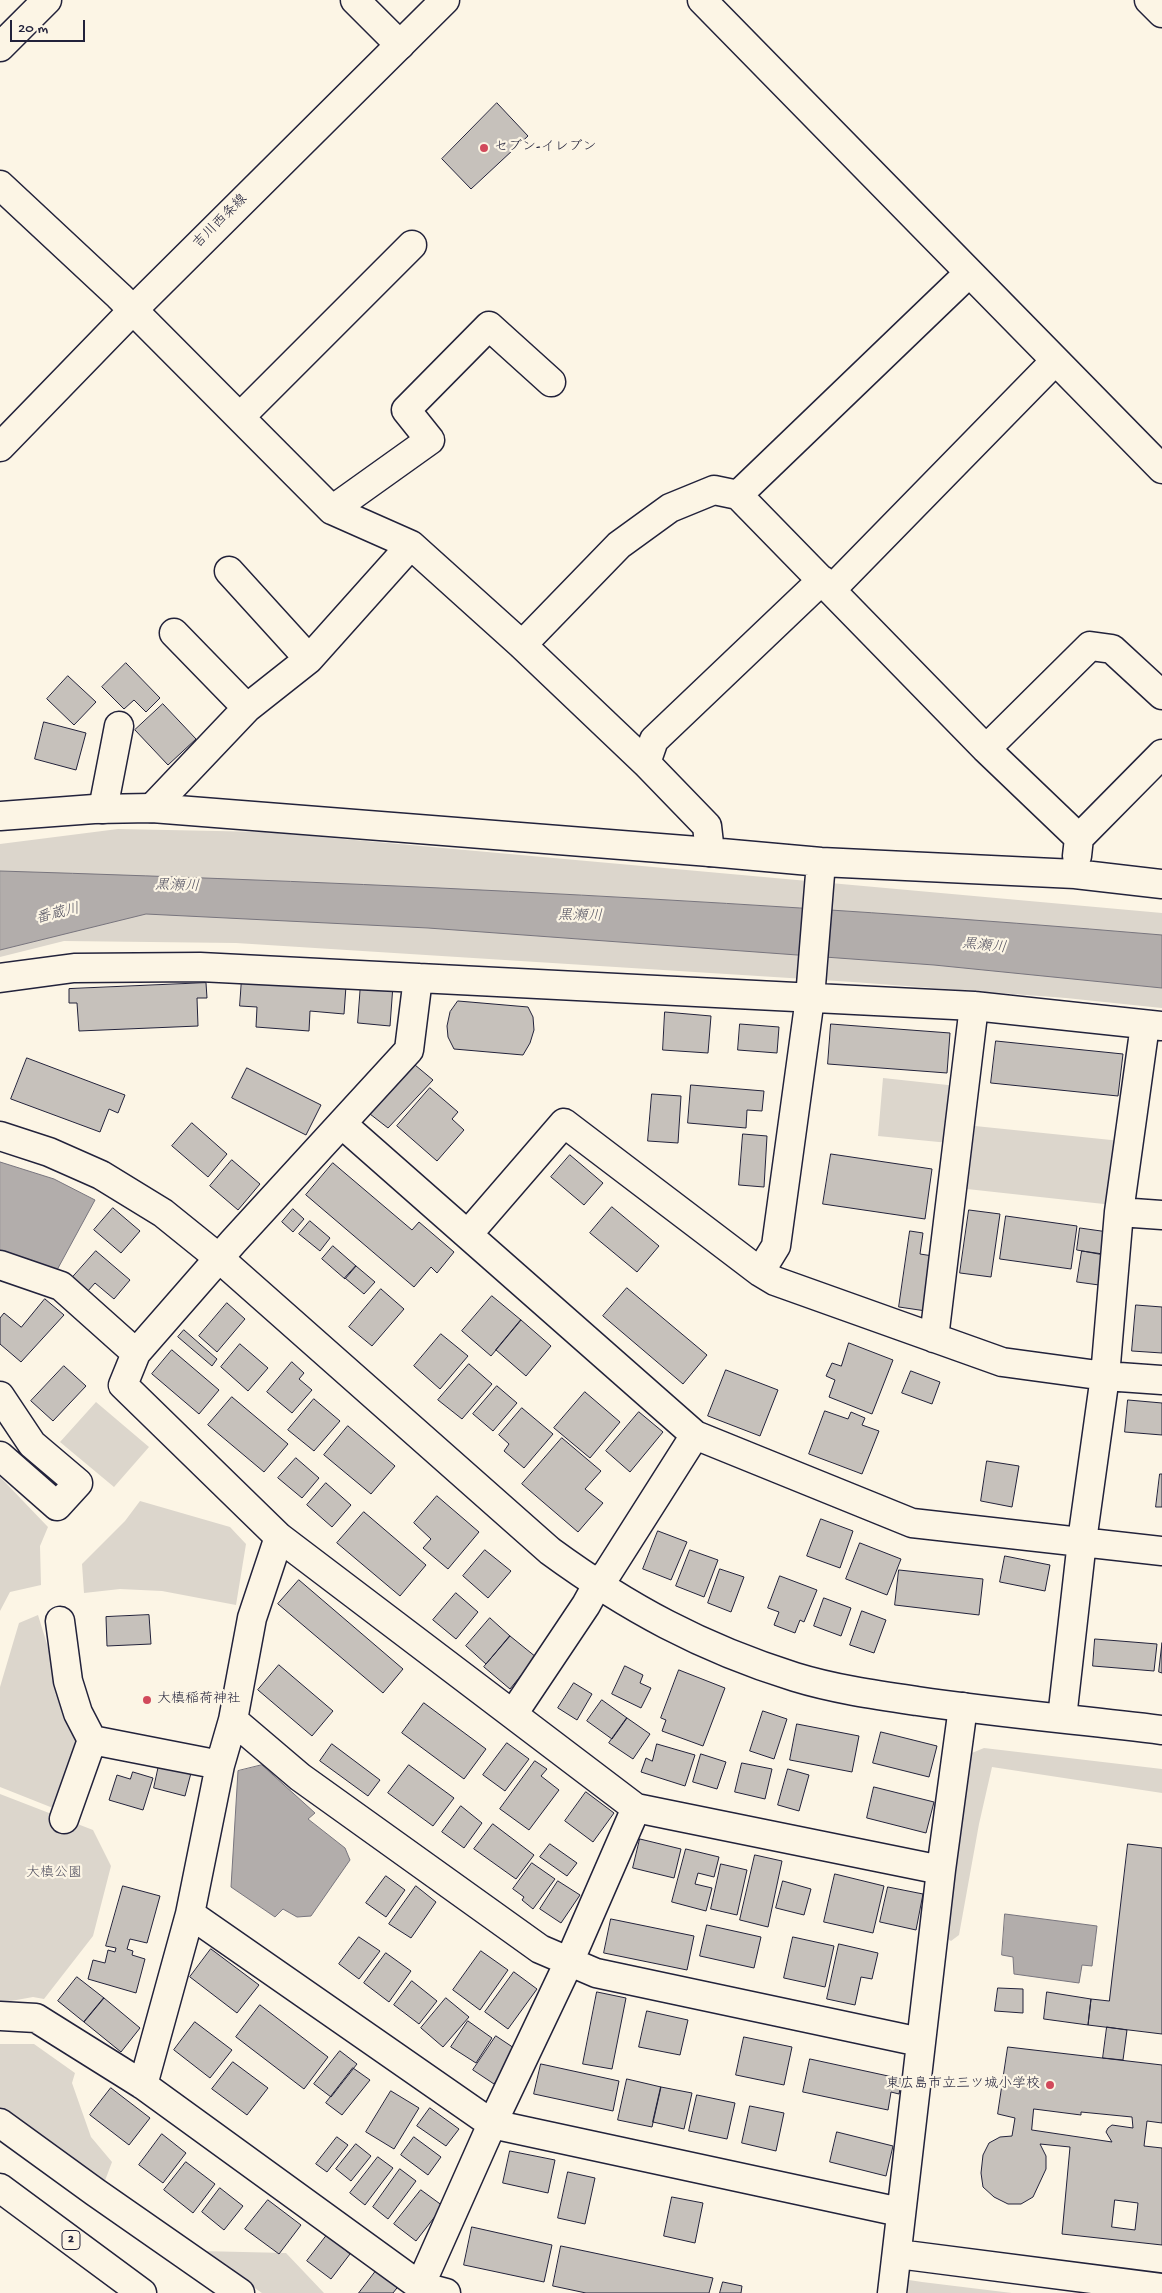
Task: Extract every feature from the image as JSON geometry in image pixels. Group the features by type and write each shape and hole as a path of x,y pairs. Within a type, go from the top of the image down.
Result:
{"main road":[{"path":"0,47 47,0"},
{"path":"355,0 400,45"},
{"name":"吉川西条線","path":"0,447 132,311 445,0"},
{"path":"702,0 1162,469"},
{"path":"1149,0 1162,13"},
{"path":"0,185 119,296 332,510 411,545 522,645 646,762 707,826 710,852"},
{"path":"240,417 412,245"},
{"path":"738,495 969,273"},
{"path":"332,510 430,440 406,410 489,326 551,382"},
{"path":"646,762 654,740 826,585 1055,361"},
{"path":"522,645 619,545 670,508 714,490 738,495 986,749 1079,838"},
{"path":"152,808 247,708 309,659 411,545"},
{"path":"229,571 309,659"},
{"path":"174,633 247,708"},
{"path":"986,749 1090,646 1112,648 1162,695"},
{"path":"102,808 119,726"},
{"path":"1075,874 1079,838 1162,754"},
{"path":"0,816 102,808 152,808 710,852 820,868 1075,874 1162,884"},
{"path":"760,1272 776,1246 810,994 820,868"},
{"path":"0,978 74,968 200,967 810,994 974,1006 1154,1025 1119,1212 1105,1376 1082,1541 1062,1718"},
{"path":"418,978 409,1050 136,1353 123,1385 279,1537 636,1808 940,1870"},
{"path":"934,1338 974,1006"},
{"path":"468,1234 564,1123 760,1272 775,1280 1002,1362 1105,1376 1162,1380"},
{"path":"342,1124 695,1435 912,1522 1162,1551"},
{"path":"0,1136 49,1152 101,1175 162,1213 220,1259 550,1551 597,1585 646,1615 700,1642 742,1659 787,1674 864,1693 963,1707 1162,1730"},
{"path":"1119,1212 1162,1215"},
{"path":"0,1265 61,1286 136,1353"},
{"path":"0,1396 32,1444 78,1482 57,1506 0,1456"},
{"path":"513,1714 586,1605 597,1585 608,1572 695,1435"},
{"path":"143,2085 190,1914 220,1765 233,1720 252,1618 279,1537"},
{"path":"60,1621 68,1681 78,1713 92,1740 64,1819"},
{"path":"892,2293 898,2254 900,2212 940,1870 963,1707"},
{"path":"233,1720 300,1777 540,1949 596,1973 920,2042"},
{"path":"92,1740 220,1765"},
{"path":"420,2286 492,2124 569,1962 636,1808"},
{"path":"190,1914 492,2124 900,2212"},
{"path":"0,2016 36,2018 143,2085 420,2286 446,2293"},
{"path":"0,2123 240,2293"},
{"path":"0,2181 78,2245"},
{"name":"2","path":"0,2188 142,2293"},
{"path":"0,2199 78,2245"},
{"path":"898,2254 1162,2288"}],"green space":[{"path":"118,829 266,832 1162,913 1162,1008 1066,998 853,982 236,943 64,941 0,957 0,844"},
{"path":"883,1078 957,1086 949,1143 878,1136"},
{"path":"975,1126 1121,1141 1113,1205 967,1189"},
{"path":"96,1402 149,1447 114,1487 60,1442"},
{"path":"0,1477 48,1527 40,1546 41,1585 10,1592 0,1611"},
{"path":"140,1501 230,1527 246,1544 236,1605 162,1591 120,1589 84,1593 82,1564 125,1521"},
{"path":"38,1615 76,1738 58,1810 0,1787 0,1687 19,1623"},
{"path":"984,1748 1162,1769 1162,1793 992,1767 979,1824 959,1935 951,1941 945,1937 967,1755"},
{"name":"大槙公園","path":"0,1794 93,1830 111,1866 93,1936 44,1999 33,1997 0,2003"},
{"path":"0,2044 34,2044 75,2073 72,2083 91,2137 112,2162 103,2186 0,2118"},
{"path":"200,2251 286,2253 324,2293 262,2293"},
{"path":"909,2280 922,2282 1012,2293 908,2293"}],"water":[{"path":"0,871 291,881 727,903 1162,935 1162,988 934,965 428,928 146,914 0,950"},
{"path":"0,1162 54,1179 95,1200 57,1270 0,1252"},
{"path":"262,1765 315,1813 308,1819 345,1848 350,1860 311,1916 297,1917 283,1909 275,1917 231,1887 238,1771"},
{"path":"1005,1914 1097,1926 1092,1966 1082,1965 1079,1983 1014,1974 1013,1957 1002,1955"}],"building":[{"name":"セブン-イレブン","path":"497,103 528,136 471,189 442,159"},
{"path":"126,663 160,698 146,712 134,700 124,709 102,687"},
{"path":"68,676 96,702 74,725 47,699"},
{"path":"163,704 196,739 168,765 135,730"},
{"path":"44,722 86,733 76,770 35,759"},
{"path":"242,978 346,986 344,1014 310,1011 309,1031 256,1027 257,1007 240,1006"},
{"path":"206,983 207,998 197,998 198,1026 79,1031 77,1003 69,1003 69,989"},
{"path":"361,983 393,985 390,1026 358,1023"},
{"path":"458,1001 528,1007 533,1017 534,1030 530,1043 523,1055 454,1049 448,1037 447,1026 450,1012"},
{"path":"665,1012 711,1016 708,1053 663,1050"},
{"path":"740,1024 779,1027 777,1053 738,1050"},
{"path":"831,1024 950,1033 947,1073 828,1064"},
{"path":"996,1041 1123,1054 1118,1096 991,1083"},
{"path":"27,1058 125,1095 118,1113 109,1109 100,1132 11,1099"},
{"path":"415,1065 433,1080 388,1128 370,1114"},
{"path":"247,1068 321,1105 306,1135 232,1098"},
{"path":"691,1085 764,1091 762,1111 747,1110 746,1128 688,1123"},
{"path":"430,1088 458,1112 452,1119 464,1130 437,1161 397,1126"},
{"path":"652,1094 681,1096 678,1143 648,1141"},
{"path":"192,1123 227,1154 208,1177 172,1146"},
{"path":"743,1134 767,1136 764,1187 739,1185"},
{"path":"831,1154 932,1169 925,1219 823,1204"},
{"path":"570,1155 603,1183 584,1205 551,1177"},
{"path":"232,1160 260,1184 238,1210 210,1186"},
{"path":"333,1163 412,1230 419,1222 454,1252 437,1273 431,1267 414,1287 306,1195"},
{"path":"612,1207 659,1246 637,1272 590,1233"},
{"path":"113,1208 140,1231 121,1253 94,1230"},
{"path":"293,1209 304,1219 293,1232 282,1222"},
{"path":"969,1210 1000,1214 991,1277 960,1273"},
{"path":"1006,1216 1077,1226 1071,1269 1000,1259"},
{"path":"310,1221 330,1238 320,1251 299,1234"},
{"path":"1080,1228 1108,1232 1104,1255 1077,1250"},
{"path":"910,1231 923,1233 920,1254 933,1256 926,1311 899,1307"},
{"path":"333,1246 356,1266 345,1279 322,1259"},
{"path":"96,1251 130,1280 114,1299 95,1283 87,1292 72,1278"},
{"path":"1082,1251 1103,1254 1099,1285 1077,1282"},
{"path":"356,1266 375,1282 364,1294 345,1278"},
{"path":"627,1288 707,1355 683,1384 603,1316"},
{"path":"381,1289 404,1309 372,1346 349,1327"},
{"path":"492,1296 521,1320 491,1356 462,1331"},
{"path":"45,1299 64,1315 21,1362 0,1344 0,1318 4,1313 21,1327"},
{"path":"227,1303 245,1319 217,1352 199,1336"},
{"path":"1136,1305 1162,1307 1162,1353 1132,1351"},
{"path":"521,1320 551,1346 526,1376 496,1350"},
{"path":"184,1330 217,1359 212,1366 178,1337"},
{"path":"441,1334 468,1356 440,1389 414,1366"},
{"path":"849,1343 893,1360 872,1414 829,1397 835,1380 826,1376 832,1363 841,1366"},
{"path":"240,1344 268,1368 248,1391 221,1367"},
{"path":"172,1350 219,1390 199,1414 152,1374"},
{"path":"292,1362 304,1373 299,1379 312,1390 292,1413 267,1392"},
{"path":"469,1364 492,1384 462,1419 438,1400"},
{"path":"64,1366 86,1386 53,1421 31,1401"},
{"path":"726,1370 778,1390 760,1436 708,1416"},
{"path":"911,1371 940,1382 932,1404 902,1393"},
{"path":"497,1386 517,1403 493,1431 473,1414"},
{"path":"585,1392 620,1422 590,1458 554,1428"},
{"path":"232,1397 288,1444 264,1472 208,1425"},
{"path":"314,1399 340,1421 314,1451 288,1430"},
{"path":"1128,1400 1162,1403 1162,1435 1125,1432"},
{"path":"522,1408 553,1434 524,1468 504,1451 509,1444 499,1435"},
{"path":"825,1411 848,1419 851,1412 865,1418 862,1425 879,1431 862,1474 809,1454"},
{"path":"639,1412 663,1432 630,1472 606,1451"},
{"path":"348,1426 395,1466 371,1494 324,1455"},
{"path":"562,1438 601,1471 585,1489 603,1503 578,1532 522,1484"},
{"path":"296,1458 319,1478 302,1498 278,1478"},
{"path":"987,1461 1019,1466 1012,1507 981,1501"},
{"path":"1160,1474 1162,1474 1162,1507 1156,1507"},
{"path":"326,1483 351,1505 332,1527 307,1505"},
{"path":"437,1496 479,1532 448,1569 423,1548 431,1539 414,1523"},
{"path":"364,1512 426,1565 400,1596 337,1543"},
{"path":"821,1519 853,1531 840,1568 807,1556"},
{"path":"658,1531 687,1542 671,1580 643,1569"},
{"path":"860,1543 901,1559 887,1595 846,1579"},
{"path":"485,1550 511,1571 488,1598 463,1576"},
{"path":"690,1550 718,1560 704,1597 676,1586"},
{"path":"1005,1556 1050,1565 1045,1591 1000,1582"},
{"path":"720,1569 744,1577 731,1612 708,1603"},
{"path":"899,1570 983,1579 979,1615 895,1605"},
{"path":"780,1576 817,1590 804,1622 800,1620 795,1633 774,1625 779,1612 768,1608"},
{"path":"299,1580 403,1669 383,1693 278,1604"},
{"path":"456,1593 478,1612 456,1639 433,1620"},
{"path":"824,1598 851,1608 841,1636 814,1626"},
{"path":"862,1611 886,1620 874,1653 850,1645"},
{"path":"149,1615 151,1644 107,1646 106,1617"},
{"path":"490,1618 510,1636 486,1664 466,1646"},
{"path":"510,1636 536,1657 510,1689 484,1667"},
{"path":"1095,1639 1157,1644 1154,1671 1093,1666"},
{"path":"1162,1643 1162,1673 1159,1672"},
{"path":"279,1665 333,1711 312,1736 258,1690"},
{"path":"625,1666 643,1675 640,1683 651,1688 641,1708 612,1694"},
{"path":"679,1670 725,1688 703,1746 662,1731 666,1720 661,1718"},
{"path":"574,1683 592,1694 577,1720 558,1708"},
{"path":"602,1700 627,1718 612,1739 587,1721"},
{"path":"424,1703 486,1749 464,1779 402,1733"},
{"path":"763,1711 787,1719 774,1759 750,1751"},
{"path":"627,1718 650,1734 633,1759 609,1743"},
{"path":"797,1724 859,1736 852,1772 790,1760"},
{"path":"881,1732 937,1746 929,1777 873,1763"},
{"path":"507,1743 529,1759 505,1791 483,1775"},
{"path":"332,1744 380,1780 368,1796 320,1761"},
{"path":"657,1744 695,1755 685,1786 641,1772 646,1758 652,1761"},
{"path":"701,1754 726,1762 717,1789 693,1782"},
{"path":"535,1761 547,1769 541,1776 559,1790 529,1830 500,1809"},
{"path":"742,1763 772,1769 765,1799 735,1792"},
{"path":"159,1765 191,1773 185,1796 154,1788"},
{"path":"409,1765 454,1798 433,1826 388,1793"},
{"path":"788,1769 809,1775 799,1811 778,1805"},
{"path":"133,1772 153,1778 143,1810 109,1800 117,1775 130,1779"},
{"path":"874,1787 934,1802 926,1833 867,1818"},
{"path":"586,1792 614,1813 593,1842 565,1821"},
{"path":"461,1806 482,1823 464,1848 442,1832"},
{"path":"493,1824 534,1855 516,1879 474,1849"},
{"path":"640,1839 681,1849 674,1878 633,1868"},
{"path":"550,1844 577,1863 567,1876 540,1857"},
{"path":"1128,1844 1162,1848 1162,2034 1088,2025 1091,1999 1109,2001"},
{"path":"686,1849 719,1857 714,1877 698,1873 695,1884 712,1888 706,1911 672,1902"},
{"path":"755,1855 782,1861 768,1927 740,1920"},
{"path":"532,1863 555,1879 533,1909 522,1900 524,1897 513,1889"},
{"path":"721,1864 747,1870 737,1915 711,1909"},
{"path":"835,1874 884,1886 873,1933 824,1922"},
{"path":"386,1876 405,1890 386,1917 366,1903"},
{"path":"558,1881 580,1895 561,1923 540,1909"},
{"path":"783,1881 811,1889 804,1915 776,1908"},
{"path":"123,1886 160,1896 147,1943 130,1939 127,1949 133,1951 132,1955 145,1959 136,1993 88,1979 93,1960 105,1963 108,1950 115,1952 116,1948 106,1946"},
{"path":"416,1886 436,1902 411,1938 389,1924"},
{"path":"888,1887 923,1894 916,1930 880,1922"},
{"path":"611,1919 694,1936 687,1970 604,1953"},
{"path":"707,1925 761,1937 754,1968 700,1956"},
{"path":"359,1937 380,1951 359,1979 339,1964"},
{"path":"793,1937 834,1946 825,1987 784,1978"},
{"path":"839,1944 878,1953 872,1979 861,1977 855,2005 827,1999"},
{"path":"211,1949 259,1985 237,2013 190,1977"},
{"path":"481,1951 508,1970 480,2010 453,1990"},
{"path":"386,1953 411,1971 389,2002 364,1983"},
{"path":"514,1972 537,1989 508,2029 485,2012"},
{"path":"77,1977 104,1998 84,2022 58,2001"},
{"path":"412,1981 437,2001 419,2024 394,2005"},
{"path":"998,1988 1023,1989 1023,2013 995,2011"},
{"path":"597,1992 626,1998 612,2069 583,2064"},
{"path":"1047,1992 1091,1999 1088,2025 1044,2019"},
{"path":"104,1998 140,2028 121,2052 84,2022"},
{"path":"446,1998 469,2017 443,2047 421,2028"},
{"path":"260,2005 328,2057 304,2089 236,2037"},
{"path":"647,2011 688,2020 680,2055 639,2047"},
{"path":"468,2021 492,2038 476,2063 451,2047"},
{"path":"195,2022 232,2050 210,2078 174,2050"},
{"path":"1107,2027 1127,2030 1123,2060 1103,2058"},
{"path":"496,2036 517,2050 494,2084 473,2070"},
{"path":"744,2037 792,2047 784,2085 736,2075"},
{"path":"1008,2047 1162,2065 1162,2123 1147,2121 1144,2146 1162,2148 1162,2245 1062,2234 1070,2147 1040,2144 1046,2156 1046,2169 1033,2197 1021,2204 1008,2204 994,2197 983,2187 981,2173 983,2155 989,2143 1000,2137 1012,2136 1015,2118 998,2114","holes":["1034,2109 1081,2115 1081,2112 1132,2117 1133,2128 1112,2125 1106,2132 1112,2142 1032,2130","1115,2200 1138,2203 1135,2230 1112,2227"]},
{"path":"340,2051 357,2064 331,2097 314,2084"},
{"path":"810,2059 902,2079 899,2094 891,2092 888,2110 803,2092"},
{"path":"233,2062 268,2088 247,2115 212,2089"},
{"path":"541,2064 619,2081 613,2111 534,2094"},
{"path":"353,2068 370,2080 342,2115 326,2103"},
{"path":"627,2079 661,2087 652,2127 618,2120"},
{"path":"661,2087 692,2093 684,2129 653,2122"},
{"path":"111,2088 150,2118 129,2145 90,2115"},
{"path":"391,2091 419,2108 394,2149 366,2132"},
{"path":"697,2095 735,2103 727,2139 689,2131"},
{"path":"750,2106 784,2113 776,2151 742,2143"},
{"path":"430,2108 459,2129 446,2146 417,2126"},
{"path":"837,2132 893,2146 886,2176 830,2162"},
{"path":"162,2134 186,2153 163,2183 139,2165"},
{"path":"337,2137 348,2145 327,2172 316,2164"},
{"path":"414,2137 441,2157 428,2175 401,2155"},
{"path":"356,2144 371,2156 351,2181 336,2169"},
{"path":"510,2151 555,2160 548,2193 503,2183"},
{"path":"378,2157 393,2168 365,2205 350,2193"},
{"path":"186,2162 215,2184 193,2213 164,2190"},
{"path":"400,2169 416,2181 388,2219 373,2207"},
{"path":"568,2172 595,2178 585,2224 558,2218"},
{"path":"220,2188 243,2206 224,2230 202,2212"},
{"path":"421,2190 443,2206 416,2241 394,2224"},
{"path":"672,2197 703,2203 695,2243 664,2236"},
{"path":"268,2200 301,2225 279,2254 245,2229"},
{"path":"472,2227 552,2245 544,2282 464,2265"},
{"path":"327,2235 350,2254 331,2279 307,2261"},
{"path":"561,2246 713,2278 709,2293 586,2293 553,2286"},
{"path":"379,2267 400,2284 393,2293 359,2293"},
{"path":"723,2282 742,2286 741,2293 720,2293"}],"place":[{"name":"セブン-イレブン","path":"484,148"},
{"name":"大槙稲荷神社","path":"147,1700"},
{"name":"東広島市立三ツ城小学校","path":"1050,2085"}],"water label":[{"name":"黒瀬川","path":"177,887"},
{"name":"番蔵川","path":"58,915"},
{"name":"黒瀬川","path":"580,917"},
{"name":"黒瀬川","path":"984,947"}]}
